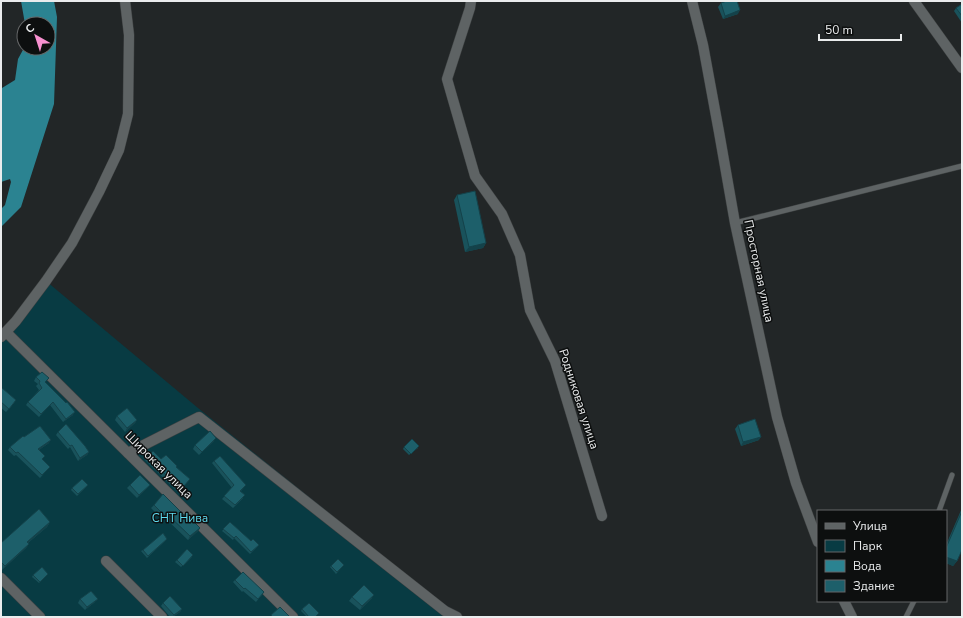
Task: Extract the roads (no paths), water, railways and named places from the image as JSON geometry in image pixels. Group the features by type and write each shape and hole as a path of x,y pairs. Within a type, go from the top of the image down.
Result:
{"street":[{"path":"3,335 16,321 72,244 119,150 128,114 129,35 125,1"},
{"name":"Родниковая улица","path":"471,1 447,79 475,176 502,214 520,255 530,310 555,361 602,516"},
{"name":"Просторная улица","path":"692,1 703,44 735,223 777,417 796,483 817,539"},
{"path":"914,1 962,68"},
{"name":"Широкая улица","path":"3,335 128,453 293,617"},
{"path":"128,453 199,417 445,611 457,617"},
{"path":"106,561 162,617"},
{"path":"1,578 40,617"},
{"path":"844,602 852,617"}],"lane":[{"path":"735,223 962,166"},
{"path":"940,510 952,475"},
{"path":"906,617 914,602"}],"water":[{"path":"21,1 54,1 57,17 56,46 56,16 24,16"},
{"path":"20,56 56,56 54,104 21,207 1,227 1,209 5,205 11,182 10,179 1,182 1,88 15,80"}],"park label":[{"name":"СНТ Нива","path":"180,518"}]}
